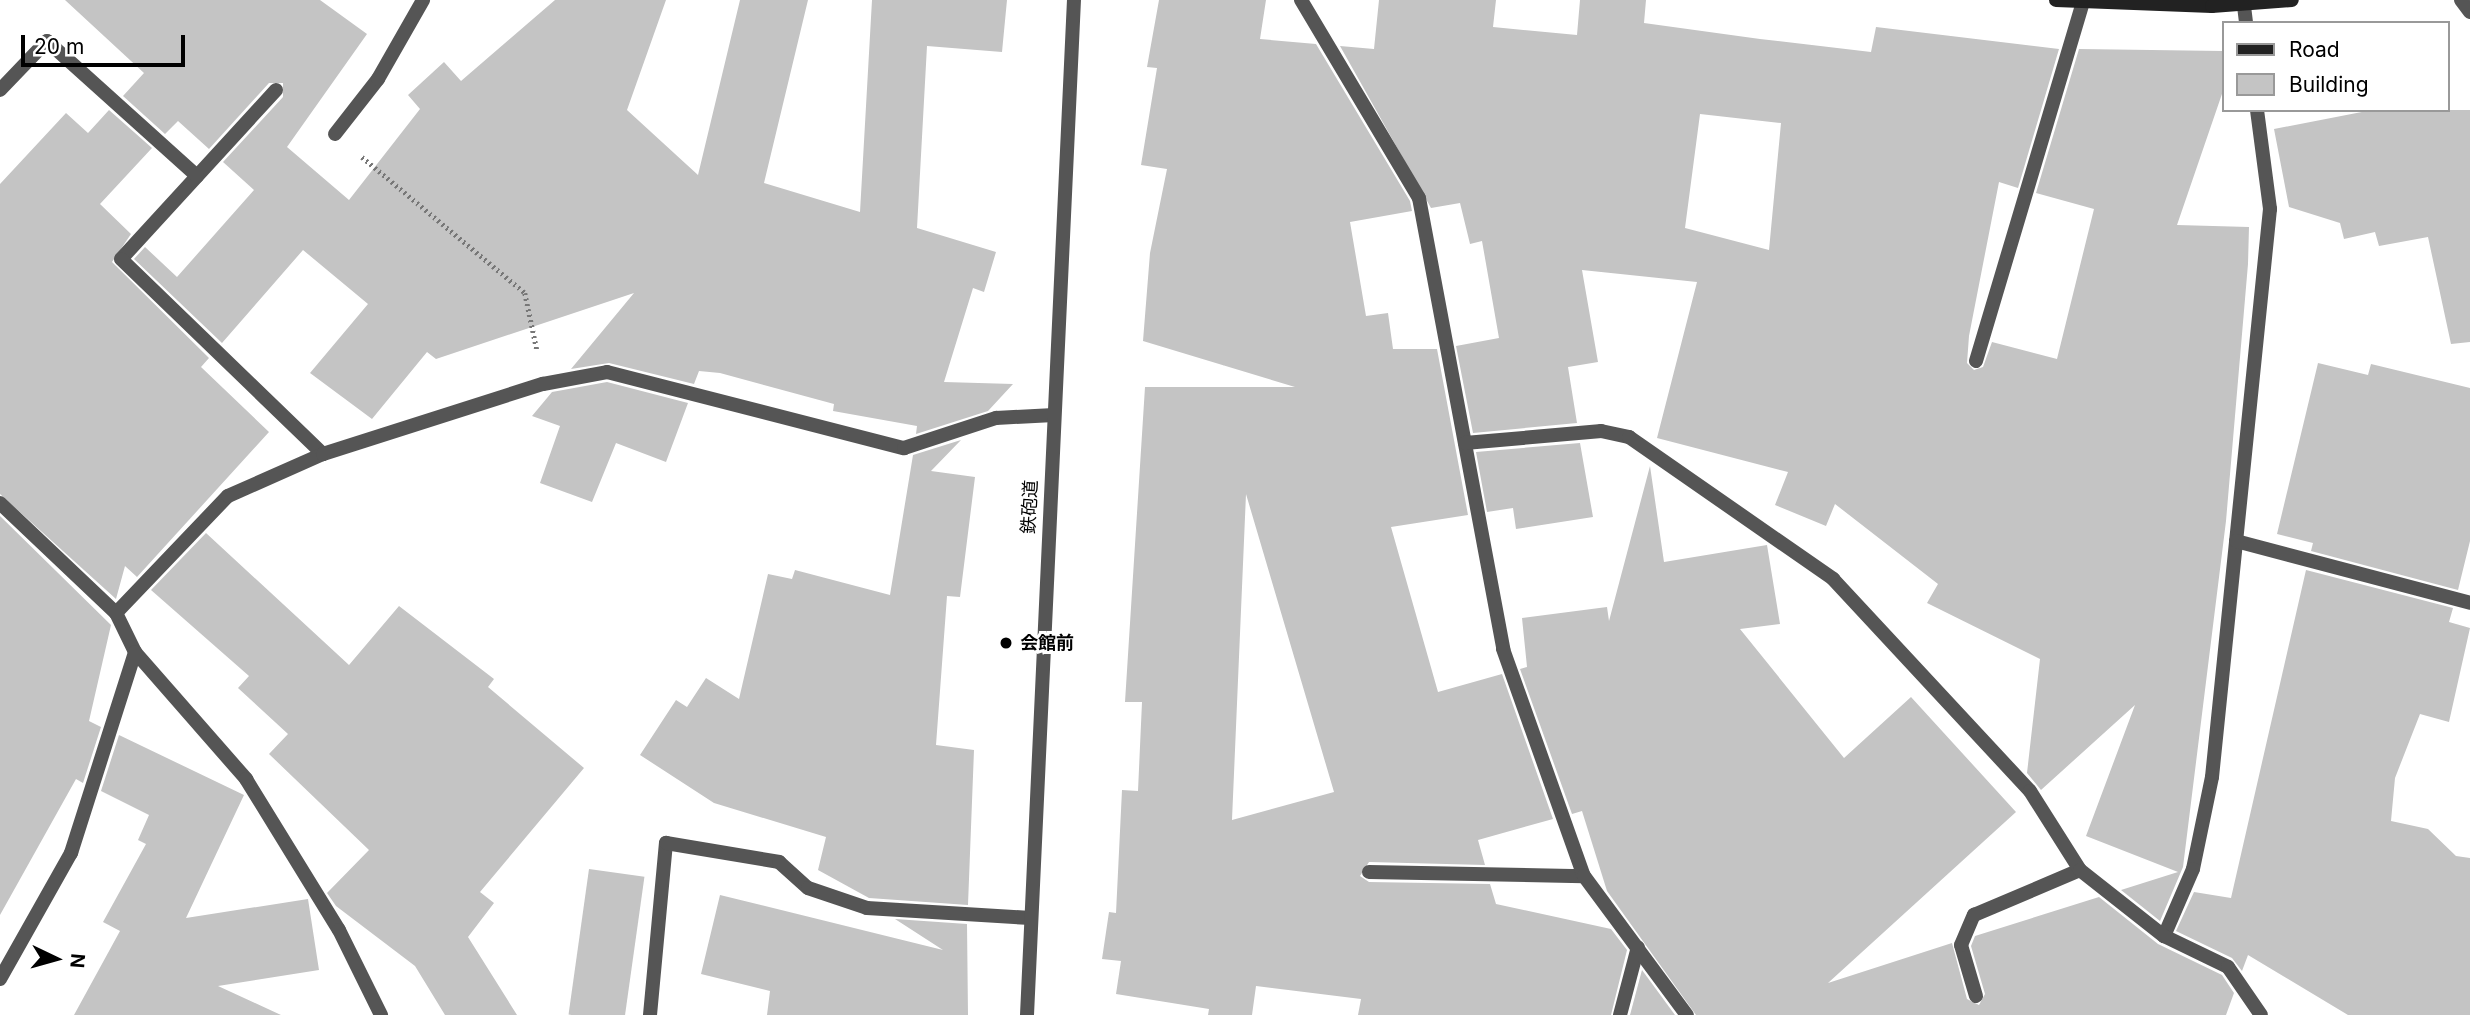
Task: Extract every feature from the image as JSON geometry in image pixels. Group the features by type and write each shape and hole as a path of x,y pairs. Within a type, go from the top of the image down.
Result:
{"main road":[{"path":"2056,0 2083,3 2244,5 2292,0"}],"street":[{"path":"335,134 378,79 424,0"},
{"name":"鉄砲道","path":"1027,1015 1074,0"},
{"path":"1301,0 1419,198 1503,649 1584,876 1687,1015"},
{"path":"2461,0 2470,12"},
{"path":"1976,361 2083,3"},
{"path":"2244,5 2246,21"},
{"path":"0,90 47,41 197,176"},
{"path":"276,90 121,259 323,454"},
{"path":"2164,936 2193,869 2212,777 2270,209 2258,112"},
{"path":"116,613 228,496 323,454 543,384 607,372 904,447 996,418 1054,415"},
{"path":"1465,443 1601,431 1629,437 1833,579 2030,791 2080,870 2164,936 2228,967 2258,1013"},
{"path":"0,503 116,613 135,652 246,779 339,930 381,1015"},
{"path":"2236,541 2470,603"},
{"path":"0,979 71,853 135,652"},
{"path":"650,1015 666,843 779,862 808,888 867,908 1031,918"},
{"path":"1976,996 1961,945 1974,915 2080,870"},
{"path":"1369,872 1584,876"},
{"path":"1620,1015 1638,947"}],"path":[{"path":"335,134 525,293 543,384"}],"building":[{"path":"65,0 320,0 367,34 287,147 349,200 420,109 408,95 444,62 461,81 555,0 666,0 627,110 698,175 740,0 808,0 764,183 860,212 872,0 1007,0 1002,52 927,46 917,228 996,252 984,292 973,288 944,382 1013,384 988,411 916,434 917,426 833,411 834,404 720,373 699,371 694,384 609,363 571,369 634,293 436,359 427,352 372,419 310,373 368,304 303,250 222,343 134,259 145,247 177,277 254,190 223,162 283,97 283,83 269,83 209,149 178,121 165,134 123,96 144,73"},
{"path":"1159,0 1266,0 1260,39 1316,44 1410,201 1412,211 1350,222 1366,316 1388,313 1393,349 1437,349 1468,515 1391,527 1438,692 1502,674 1553,819 1478,840 1485,865 1369,862 1360,876 1369,882 1490,884 1496,904 1611,929 1627,950 1611,1015 1358,1015 1361,999 1256,986 1252,1015 1208,1015 1209,1009 1116,994 1121,961 1102,959 1109,912 1116,913 1122,790 1138,791 1142,702 1125,702 1145,387 1295,387 1143,341 1150,253 1167,169 1141,165 1157,68 1147,67","holes":["1246,494 1334,792 1232,820"]},
{"path":"1379,0 1496,0 1493,27 1577,35 1580,0 1646,0 1644,23 1760,39 1871,52 1876,27 2059,49 2018,188 1999,182 1969,336 1967,363 1974,370 1983,367 1992,342 2057,359 2094,209 2036,193 2079,49 2222,51 2222,94 2177,225 2249,227 2248,264 2226,521 2183,867 2160,921 2121,890 2178,872 2086,836 2135,705 2041,790 2027,773 2040,659 1927,603 1938,584 1835,504 1826,526 1775,505 1788,472 1657,438 1697,282 1582,270 1598,362 1568,367 1577,423 1473,433 1456,346 1499,338 1482,241 1470,244 1460,203 1431,208 1340,46 1374,49","holes":["1700,114 1781,123 1769,250 1685,228"]},
{"path":"109,110 152,148 100,204 131,234 112,262 209,358 201,367 269,432 137,577 125,566 116,599 0,494 0,184 66,113 88,133"},
{"path":"2470,110 2470,342 2451,344 2428,237 2379,246 2375,232 2344,239 2340,223 2289,207 2274,129 2362,112"},
{"path":"2318,363 2368,375 2371,364 2470,388 2470,541 2458,590 2311,551 2313,543 2277,534"},
{"path":"607,382 688,403 666,462 616,443 592,502 540,483 560,426 532,416 552,392"},
{"path":"961,440 931,471 975,477 960,597 947,596 936,745 974,750 968,905 869,898 818,870 826,837 714,803 640,755 676,700 687,707 706,678 739,699 768,574 792,579 795,570 890,595 913,455"},
{"path":"1580,443 1593,517 1516,529 1513,508 1487,512 1476,452"},
{"path":"1650,466 1664,562 1767,545 1780,624 1740,629 1844,758 1911,697 2016,812 1828,983 1952,943 1967,999 1979,1005 1985,994 1971,946 1975,936 2099,897 2158,944 2222,975 2234,993 2226,1015 1696,1015 1607,891 1582,811 1572,814 1520,669 1527,667 1522,618 1607,607 1609,621"},
{"path":"0,516 111,625 89,721 101,727 83,783 76,779 0,915"},
{"path":"206,533 349,665 399,606 494,679 488,687 584,768 480,892 494,903 468,937 517,1015 445,1015 415,966 336,906 327,893 369,850 269,754 288,734 238,688 249,676 151,590"},
{"path":"2306,570 2453,608 2449,622 2470,628 2449,722 2420,714 2395,778 2391,821 2428,829 2456,856 2470,858 2470,1015 2348,1015 2248,955 2242,971 2232,958 2176,931 2194,892 2231,898"},
{"path":"119,735 244,795 186,918 308,899 319,970 218,986 281,1015 74,1015 120,931 103,922 146,844 138,840 149,815 101,791"},
{"path":"589,869 644,877 625,1015 569,1015"},
{"path":"720,895 943,950 895,919 967,924 968,1015 767,1015 770,991 701,974"},
{"path":"1642,970 1675,1015 1630,1015"}],"place":[{"name":"会館前","path":"1006,643"}]}
